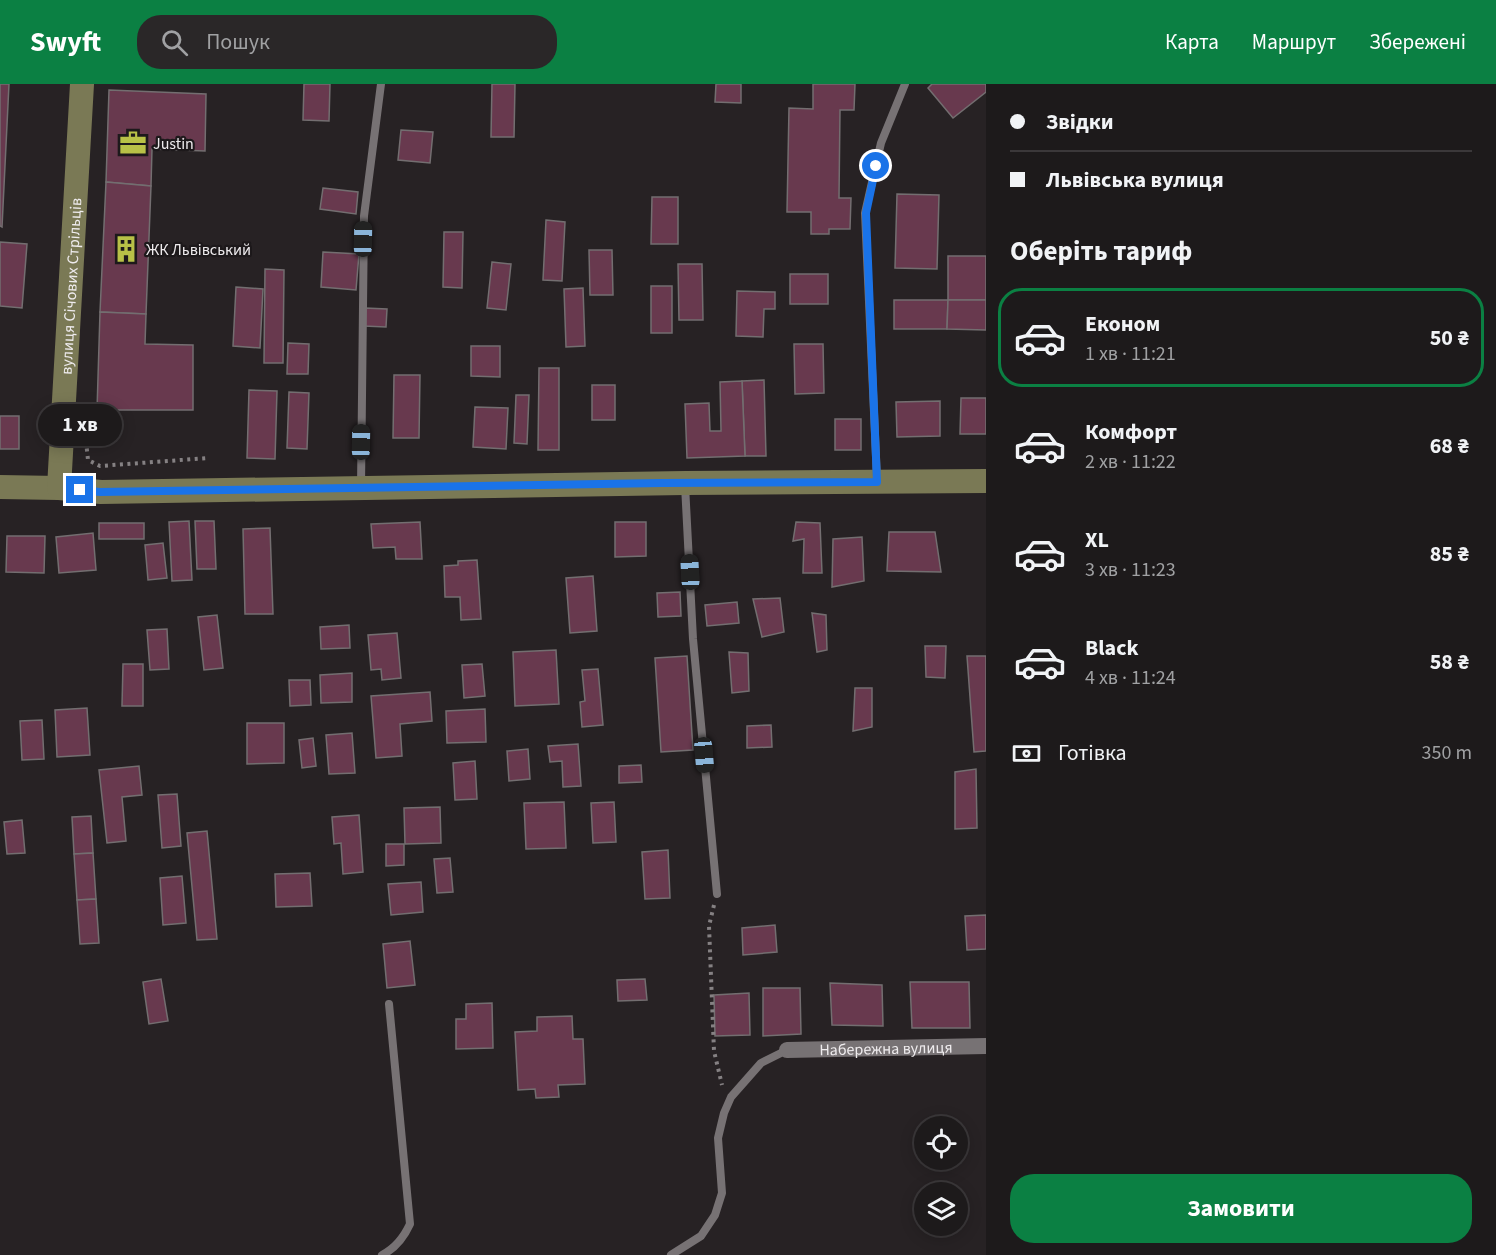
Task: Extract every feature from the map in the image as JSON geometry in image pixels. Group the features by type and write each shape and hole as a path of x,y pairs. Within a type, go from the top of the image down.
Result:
{"main road":[{"name":"вулиця Січових Стрільців","path":"59,488 82,84"},
{"path":"0,487 59,488 100,492 986,481"}],"street":[{"name":"Набережна вулиця","path":"787,1050 986,1046"}],"lane":[{"path":"360,488 364,216 381,84"},
{"path":"877,482 866,213 881,143 905,84"},
{"path":"685,483 693,639 717,894"},
{"path":"382,1255 389,1252 404,1238 410,1224 389,1004"},
{"path":"671,1255 701,1236 715,1215 722,1193 718,1138 724,1113 731,1097 761,1063 787,1050"}],"path":[{"path":"85,435 88,460 100,466 208,458"},
{"path":"717,894 709,926 714,1051 722,1087 731,1097"}],"building":[{"path":"0,84 9,84 2,227 0,226"},
{"path":"304,84 330,84 329,121 303,120"},
{"path":"492,84 515,84 514,137 491,137"},
{"path":"716,84 741,84 741,103 715,102"},
{"path":"813,84 855,84 854,110 840,110 839,198 851,198 850,229 829,229 829,234 811,234 811,212 787,212 789,108 813,109"},
{"path":"932,84 986,84 986,92 953,118 928,88"},
{"path":"109,90 206,94 205,151 152,149 151,186 106,182"},
{"path":"401,130 433,132 430,163 398,160"},
{"name":"ЖК Львівський","path":"106,182 151,186 146,314 100,312"},
{"path":"323,188 358,192 356,214 320,209"},
{"path":"897,194 939,195 937,269 895,268"},
{"path":"652,197 678,197 678,244 651,244"},
{"path":"546,220 565,222 562,281 543,280"},
{"path":"444,232 463,232 462,288 443,287"},
{"path":"0,242 27,244 22,308 0,306"},
{"path":"589,250 612,250 613,295 590,295"},
{"path":"323,252 359,254 356,290 321,287"},
{"path":"948,256 986,256 986,300 948,300"},
{"path":"492,262 511,264 506,310 487,308"},
{"path":"678,264 702,264 703,320 679,320"},
{"path":"265,269 284,270 283,363 264,363"},
{"path":"790,274 828,274 828,304 790,304"},
{"path":"651,286 672,286 672,333 651,333"},
{"path":"236,287 263,289 260,348 233,346"},
{"path":"583,288 585,346 566,347 564,289"},
{"path":"737,291 775,292 775,309 764,309 763,337 736,336"},
{"path":"894,300 948,300 947,329 894,329"},
{"path":"948,300 986,300 986,330 947,329"},
{"path":"365,308 387,309 386,327 364,326"},
{"path":"100,312 146,314 145,344 193,345 193,410 97,410"},
{"path":"288,343 309,344 308,374 287,374"},
{"path":"794,344 823,344 824,393 795,394"},
{"path":"471,346 500,346 500,377 471,376"},
{"path":"539,368 559,368 559,450 538,450"},
{"path":"394,375 420,375 419,438 393,438"},
{"path":"764,380 766,456 745,456 742,381"},
{"path":"742,381 745,456 687,458 685,404 709,403 710,431 721,431 720,382"},
{"path":"592,385 615,385 615,420 592,420"},
{"path":"249,390 277,391 275,459 247,458"},
{"path":"289,392 309,393 307,449 287,448"},
{"path":"516,395 529,395 527,444 514,443"},
{"path":"961,398 986,398 986,434 960,434"},
{"path":"940,401 940,436 897,437 896,402"},
{"path":"475,407 508,408 506,449 473,447"},
{"path":"0,416 19,416 19,449 0,449"},
{"path":"835,419 861,419 861,450 835,450"},
{"path":"189,521 192,580 172,581 169,522"},
{"path":"195,521 214,521 216,569 197,569"},
{"path":"420,522 422,559 396,559 395,547 373,548 371,524"},
{"path":"615,522 646,522 646,556 615,557"},
{"path":"796,522 820,523 822,573 803,573 804,539 793,541"},
{"path":"99,523 144,523 144,539 99,539"},
{"path":"270,528 273,614 245,614 243,529"},
{"path":"889,532 935,532 941,572 887,571"},
{"path":"93,533 96,570 59,573 56,537"},
{"path":"7,536 45,536 44,573 6,572"},
{"path":"862,537 864,581 832,587 833,539"},
{"path":"163,543 167,578 148,580 145,545"},
{"path":"477,560 481,619 461,620 460,597 445,597 444,566 458,565 458,561"},
{"path":"593,576 597,631 570,633 566,578"},
{"path":"680,592 681,616 658,617 657,593"},
{"path":"780,598 784,632 762,637 753,599"},
{"path":"737,602 739,623 707,626 705,605"},
{"path":"812,613 826,615 827,650 817,652"},
{"path":"217,615 223,668 204,670 198,617"},
{"path":"349,625 350,648 321,649 320,627"},
{"path":"167,629 169,669 150,670 147,630"},
{"path":"397,633 401,678 382,680 381,669 371,670 368,635"},
{"path":"925,646 946,646 945,678 926,677"},
{"path":"556,650 559,704 515,706 513,652"},
{"path":"729,652 748,653 749,691 732,693"},
{"path":"687,656 693,750 661,752 655,658"},
{"path":"967,656 986,656 986,751 974,752"},
{"path":"123,664 143,664 143,706 122,706"},
{"path":"482,664 485,696 464,698 462,665"},
{"path":"598,669 603,725 582,727 580,702 585,701 582,670"},
{"path":"352,673 352,702 321,703 320,675"},
{"path":"289,680 310,680 311,705 290,706"},
{"path":"855,688 872,688 872,727 853,731"},
{"path":"430,692 432,721 400,724 402,756 376,758 371,696"},
{"path":"87,708 90,755 57,757 55,710"},
{"path":"485,709 486,742 447,743 446,711"},
{"path":"42,720 44,759 22,760 20,721"},
{"path":"247,723 284,723 284,763 247,764"},
{"path":"771,725 772,747 747,748 747,726"},
{"path":"352,733 355,773 329,774 326,735"},
{"path":"313,738 316,766 302,768 299,740"},
{"path":"578,744 581,786 563,787 562,761 550,762 548,746"},
{"path":"528,749 530,779 509,781 507,751"},
{"path":"475,761 477,799 455,800 453,763"},
{"path":"641,765 642,782 619,783 619,766"},
{"path":"139,766 142,795 122,797 126,841 107,843 99,770"},
{"path":"976,769 977,828 955,829 955,772"},
{"path":"177,794 181,846 162,848 158,795"},
{"path":"564,802 566,848 526,849 524,803"},
{"path":"614,802 616,842 593,843 591,803"},
{"path":"440,807 441,843 405,844 404,808"},
{"path":"359,815 363,872 343,874 341,843 334,844 332,817"},
{"path":"91,816 93,853 74,854 72,817"},
{"path":"22,820 25,853 7,854 4,822"},
{"path":"207,831 217,939 197,940 187,833"},
{"path":"386,844 404,844 404,865 386,866"},
{"path":"668,850 670,898 645,899 642,852"},
{"path":"93,853 96,899 77,900 74,854"},
{"path":"450,858 453,892 437,893 434,859"},
{"path":"310,873 312,906 276,907 275,874"},
{"path":"182,876 186,923 163,925 160,878"},
{"path":"421,882 423,912 391,915 388,884"},
{"path":"96,899 99,943 80,944 77,900"},
{"path":"986,915 986,949 967,950 965,916"},
{"path":"775,925 777,952 743,955 742,928"},
{"path":"410,941 415,985 387,988 383,944"},
{"path":"161,979 168,1021 149,1024 143,982"},
{"path":"645,979 647,1000 618,1001 617,980"},
{"path":"910,982 969,982 970,1028 912,1028"},
{"path":"830,983 882,985 883,1026 832,1025"},
{"path":"763,988 800,988 801,1034 763,1036"},
{"path":"749,993 750,1035 715,1036 714,995"},
{"path":"492,1003 493,1048 456,1049 456,1019 466,1019 466,1004"},
{"path":"572,1016 573,1039 583,1039 585,1084 558,1085 559,1097 536,1098 535,1089 518,1090 515,1032 537,1031 537,1017"}],"place":[{"name":"Justin","path":"133,143"},
{"name":"ЖК Львівський","path":"126,249"}],"route":[{"path":"80,490 100,492 877,482 866,213 876,166"}]}
